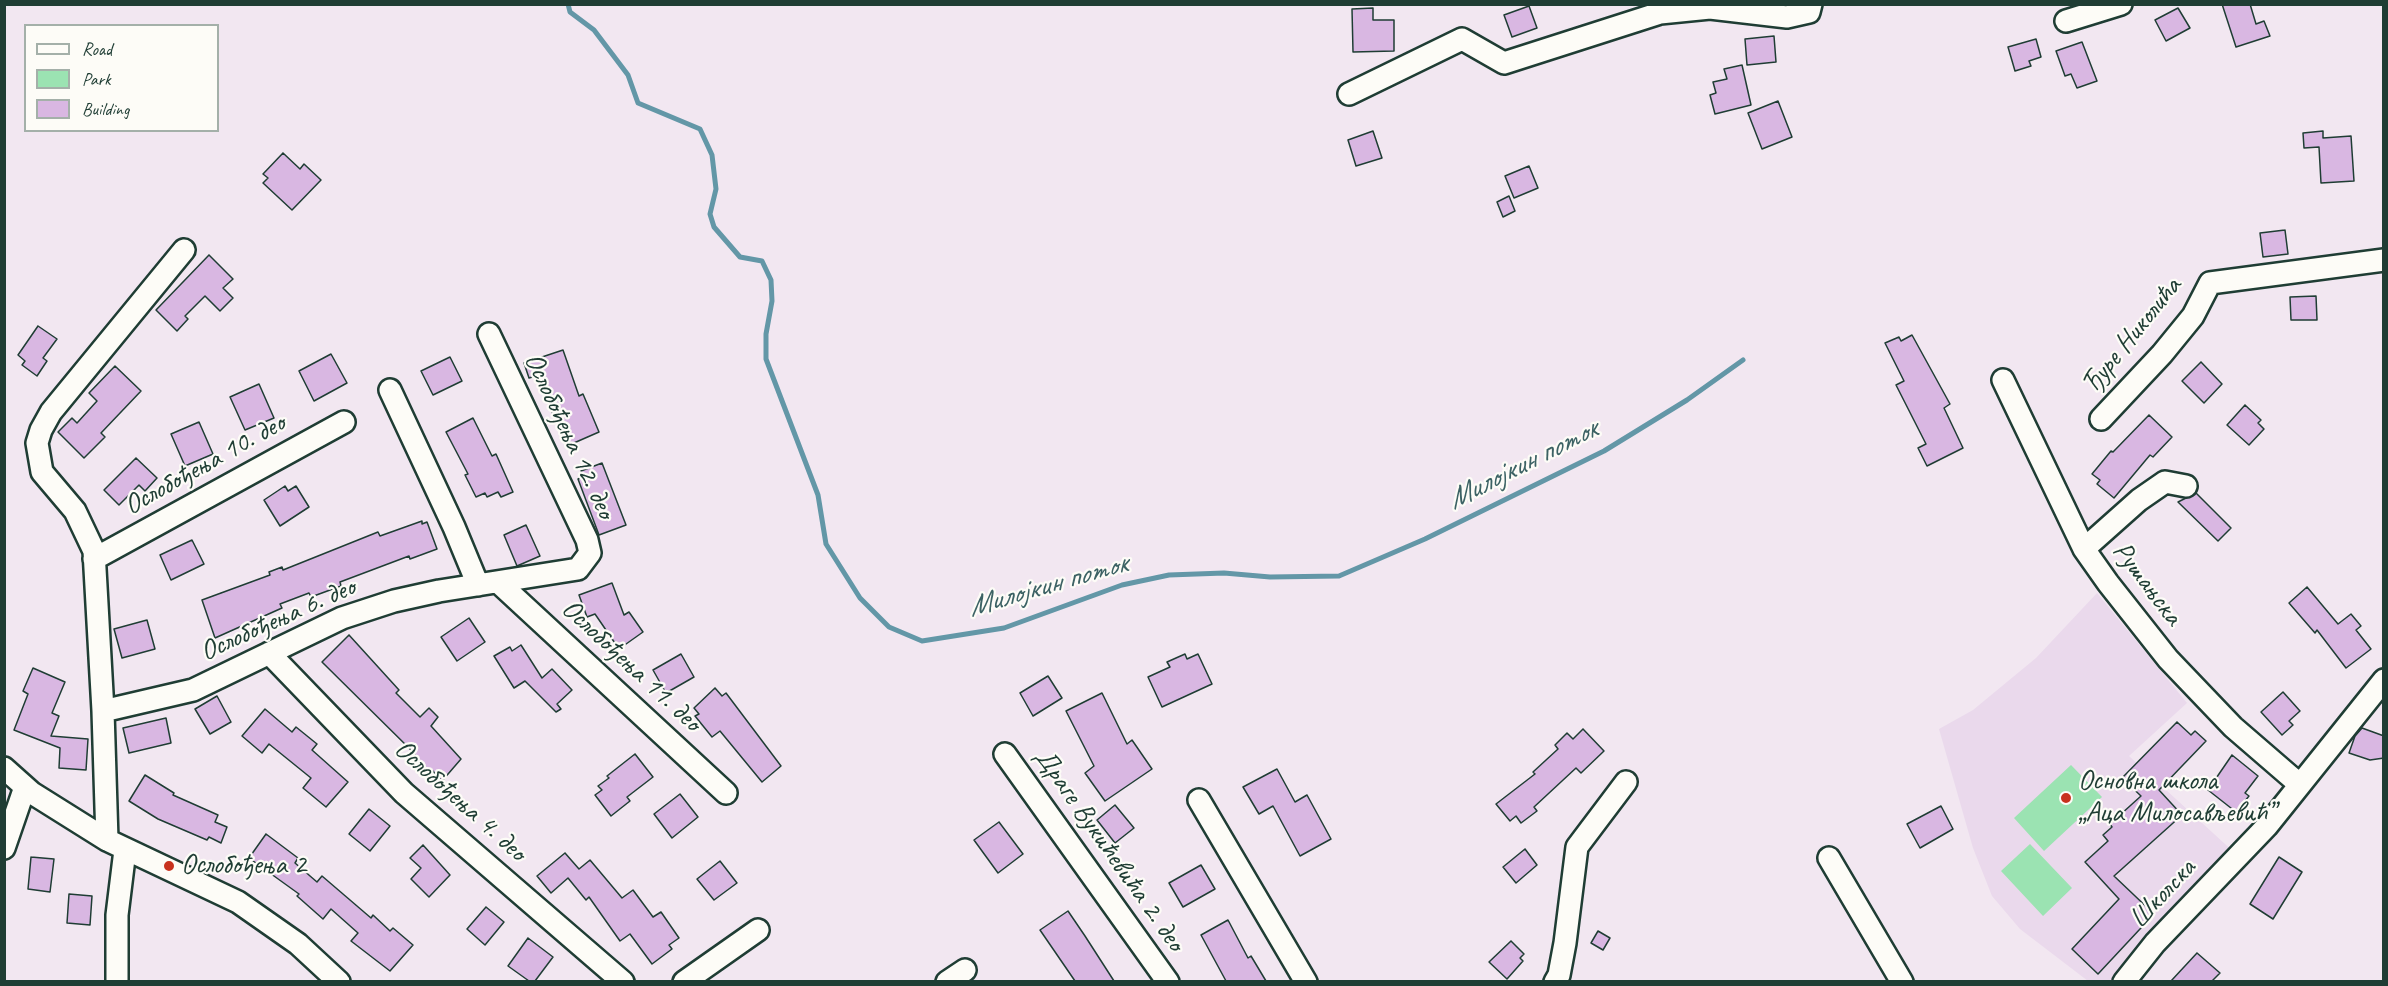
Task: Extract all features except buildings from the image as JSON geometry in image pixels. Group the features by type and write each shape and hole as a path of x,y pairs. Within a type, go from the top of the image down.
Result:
{"street":[{"path":"1349,94 1462,39 1504,63 1660,13 1710,8 1787,17 1809,12 1811,4"},
{"path":"2066,21 2121,4"},
{"path":"117,981 116,845 103,711 94,559 86,530 75,511 42,472 37,443 40,430 51,412 184,250"},
{"name":"Ђуре Николића","path":"2101,419 2187,324 2210,283 2384,260"},
{"name":"Ослобођења 12. део","path":"488,583 578,569 590,553 588,540 489,334"},
{"name":"Рушањска","path":"2003,380 2084,549 2168,659 2233,727 2299,784"},
{"path":"390,390 488,583"},
{"name":"Ослобођења 10. део","path":"94,559 344,422"},
{"path":"2084,549 2139,500 2165,482 2186,486"},
{"name":"Ослобођења 6. део","path":"103,711 193,690 365,610 439,591 488,583"},
{"name":"Ослобођења 11. део","path":"488,583 726,793"},
{"name":"Ослобођења 4. део","path":"269,653 404,793 623,981"},
{"name":"Школска","path":"2124,981 2155,944 2267,826 2384,680"},
{"name":"Драге Вукићевића 2. део","path":"1005,754 1168,981"},
{"path":"4,768 25,788 116,845 238,902 298,944 339,981"},
{"path":"1555,981 1559,975 1565,943 1577,847 1626,782"},
{"path":"4,848 25,788"},
{"path":"1199,800 1306,981"},
{"path":"1829,858 1902,981"},
{"path":"684,981 758,930"},
{"path":"947,981 965,970"}],"shaded area":[{"name":"Основна школа „Аца Милосављевић”","path":"2097,593 2187,703 2129,756 2237,855 2116,981 2088,981 2020,929 1992,896 1973,848 1939,729 1973,710 2036,658"}],"green space":[{"path":"2071,765 2102,797 2044,851 2014,818"},
{"path":"2030,844 2072,888 2043,916 2001,871"}],"waterway":[{"name":"Милојкин поток","path":"568,4 570,12 594,30 628,75 638,103 700,129 712,155 716,189 710,214 714,227 740,257 762,261 771,280 772,301 766,334 766,359 818,495 826,544 860,598 889,627 922,641 1004,628 1122,585 1169,575 1224,573 1270,577 1339,576 1425,539 1604,451 1687,400 1743,360"}],"place":[{"name":"Основна школа „Аца Милосављевић”","path":"2066,798"},
{"name":"Ослобођења 2","path":"169,866"}]}
